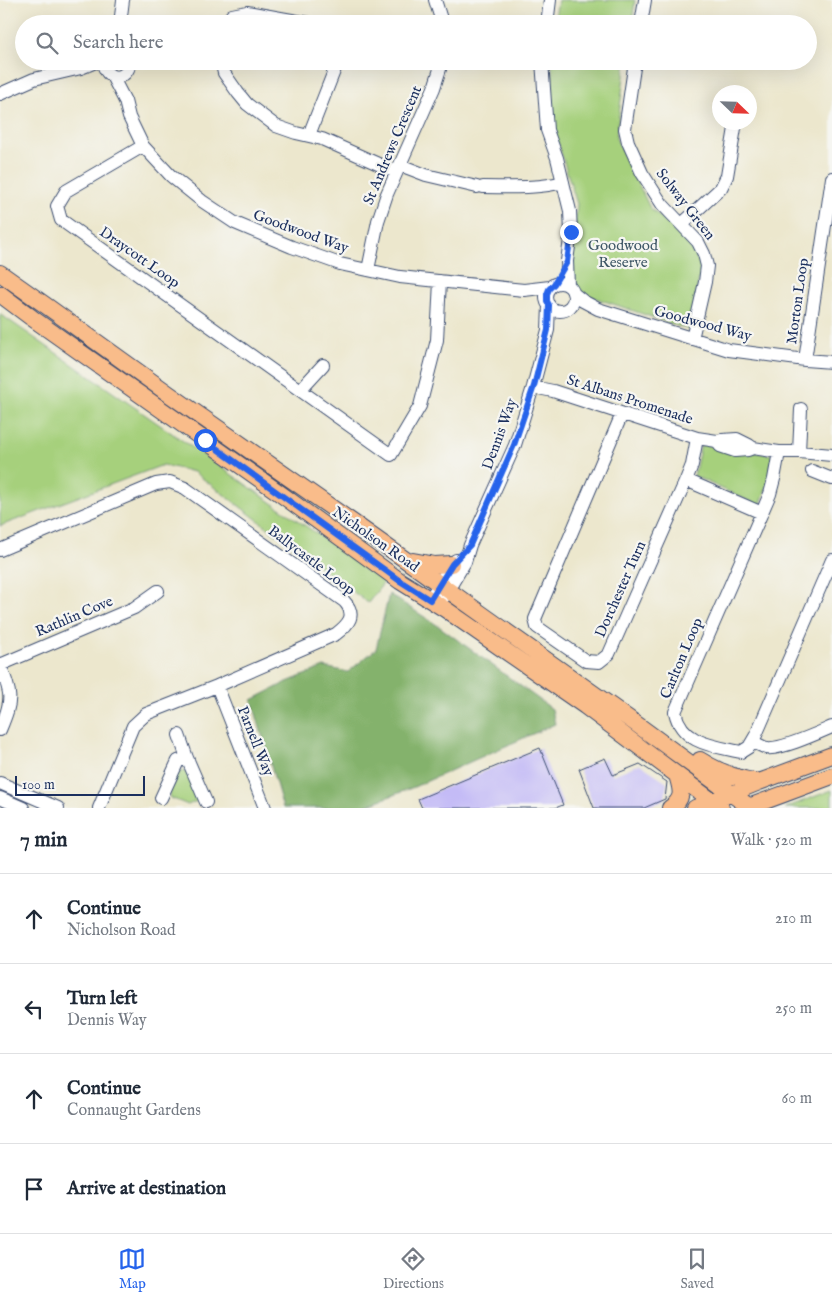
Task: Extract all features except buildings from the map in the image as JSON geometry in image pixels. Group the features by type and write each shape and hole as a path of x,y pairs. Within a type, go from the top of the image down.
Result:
{"main road":[{"name":"Nicholson Road","path":"0,273 168,394 635,723 732,793 749,808"},
{"name":"Nicholson Road","path":"0,294 393,575 585,706 717,804"},
{"path":"403,558 424,564 452,564"},
{"path":"635,723 658,731 706,764 746,780 759,782"},
{"path":"695,808 717,804 732,793 832,755"},
{"path":"670,808 678,801 681,794 677,774"},
{"path":"749,808 832,776"},
{"path":"782,808 783,805 799,796 832,784"}],"street":[{"path":"121,15 122,0"},
{"path":"436,0 440,15"},
{"path":"548,15 550,0"},
{"path":"642,15 645,0"},
{"path":"232,15 247,12 264,15"},
{"path":"0,94 34,79 72,70"},
{"path":"89,70 118,77 125,70"},
{"name":"Goodwood Way","path":"104,70 110,75 125,101 129,117 143,146 171,176 202,201 235,223 292,247 340,264 400,277 524,290 563,284 583,301 598,309 729,350 832,362"},
{"name":"Goodwood Way","path":"125,101 128,70"},
{"path":"223,70 247,104 276,126 322,139 398,168 480,187 552,185 563,182"},
{"path":"309,135 334,70"},
{"name":"St Andrews Crescent","path":"368,270 378,221 387,194 434,88 439,70"},
{"path":"543,70 547,130 557,158 570,211 571,232 567,262 570,289 574,299 566,310"},
{"name":"Solway Green","path":"634,70 625,129 628,142 642,174 662,204 698,242 707,266 692,339"},
{"path":"682,224 721,188 728,176 735,130"},
{"name":"Draycott Loop","path":"143,146 66,191 57,206 61,220 391,455 420,406 437,340 440,280"},
{"name":"Morton Loop","path":"805,360 827,247 832,178"},
{"path":"548,303 547,294 567,262"},
{"name":"Goodwood Way","path":"524,290 548,303 556,311 598,309"},
{"name":"Dennis Way","path":"434,602 465,562 470,545 514,445 534,386 548,330 548,303"},
{"name":"Dennis Way","path":"548,330 566,310"},
{"path":"300,390 323,365"},
{"name":"St Albans Promenade","path":"534,386 697,438 717,442 737,439 753,448 779,452 832,455"},
{"path":"799,452 801,409"},
{"name":"Dorchester Turn","path":"622,414 535,618 537,627 586,660 599,662 609,654 686,480 692,465 697,438"},
{"name":"Carlton Loop","path":"754,738 749,747 741,752 702,743 686,733 678,723 676,712 770,494 779,452"},
{"path":"812,471 832,479"},
{"path":"686,480 762,513"},
{"name":"Ballycastle Loop","path":"0,550 156,484 170,482 185,488 344,600 350,607 349,622 336,634 217,686 146,714 133,726 99,808"},
{"name":"Dennis Way","path":"444,587 452,564 470,545"},
{"path":"832,560 754,738 767,748 775,747 788,745 832,727"},
{"name":"Rathlin Cove","path":"0,665 134,608 158,591"},
{"path":"0,665 9,688 10,702 7,715 0,730"},
{"name":"Parnell Way","path":"217,686 265,808"},
{"path":"179,735 186,758 206,802"},
{"path":"161,798 178,761 186,758"},
{"path":"0,783 58,808"},
{"path":"0,798 23,808"}],"green space":[{"path":"558,0 635,0 633,15 556,15"},
{"name":"Goodwood Reserve","path":"552,70 625,70 616,138 650,208 690,243 701,266 690,330 569,289 577,204 554,130"},
{"path":"0,314 385,581 368,603 194,472 163,465 0,526"},
{"path":"701,444 772,455 770,478 760,506 694,476"},
{"path":"389,594 440,627 552,709 555,724 414,787 360,808 283,808 252,700 287,682 324,667 348,672 376,649"},
{"path":"187,771 199,796 197,801 188,805 171,798 169,792 177,772"},
{"path":"832,790 832,808 785,808"}],"route":[{"path":"205,440 400,581 430,600 452,564 470,545 514,445 534,386 548,330 549,305 547,294 567,262 571,232"}]}
